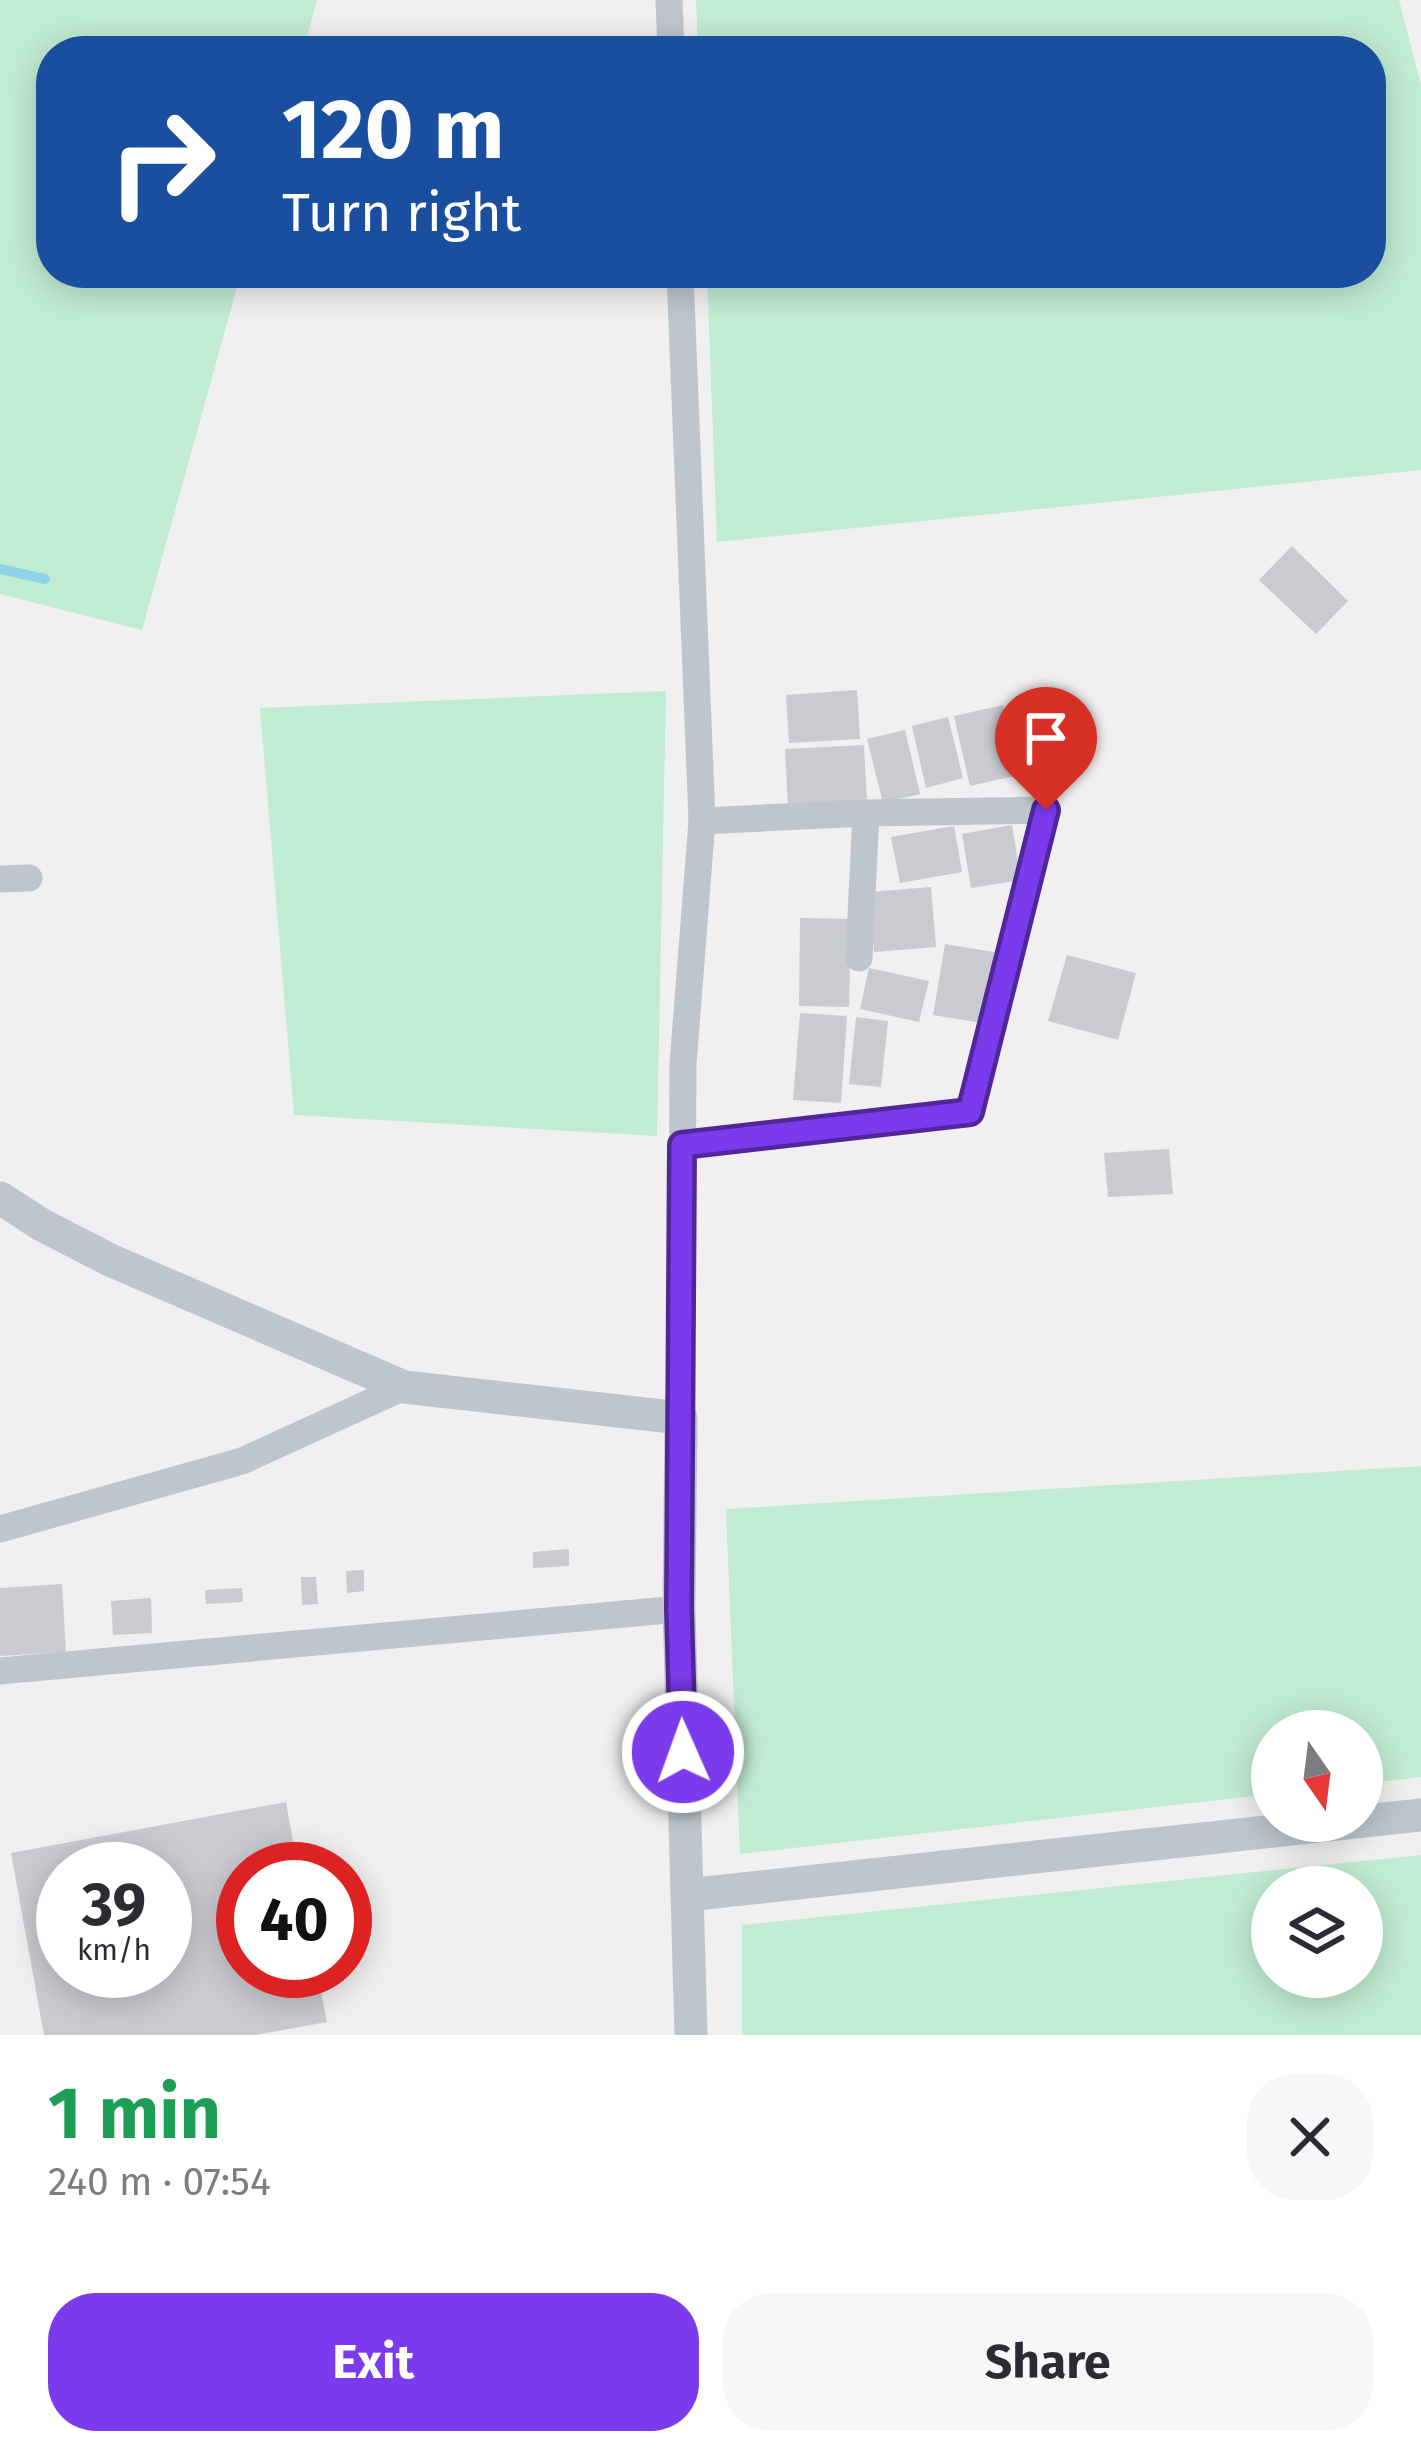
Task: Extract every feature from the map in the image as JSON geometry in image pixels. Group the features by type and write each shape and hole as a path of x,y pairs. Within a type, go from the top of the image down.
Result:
{"street":[{"path":"669,0 670,36"},
{"path":"681,288 702,821 683,1064 682,1145 679,1609 691,2035"},
{"path":"682,1145 970,1112 1046,810 702,821"},
{"path":"860,958 866,813"},
{"path":"0,879 29,878"},
{"path":"3,1205 110,1260 404,1387 681,1418"},
{"path":"0,1528 242,1461 404,1387"},
{"path":"0,1671 679,1609"},
{"path":"687,1894 1421,1816"}],"green space":[{"path":"0,0 317,0 307,36 36,36 36,288 237,288 142,630 0,594"},
{"path":"696,0 1399,0 1421,85 1421,470 717,542 708,288 1386,288 1386,36 697,36"},
{"path":"666,691 657,1136 294,1115 260,708"},
{"path":"1421,1466 1421,1777 1383,1782 1383,1710 1251,1710 1251,1796 740,1854 726,1509"},
{"path":"1421,1855 1421,2035 742,2035 742,1925 1251,1873 1251,1998 1383,1998 1383,1866 1314,1866"}],"building":[{"path":"1292,546 1348,601 1316,634 1259,580"},
{"path":"857,690 860,739 789,743 786,695"},
{"path":"1003,705 1019,775 970,786 954,716"},
{"path":"948,717 963,778 926,788 912,726"},
{"path":"905,730 920,794 883,803 867,739"},
{"path":"864,745 867,804 788,808 785,749"},
{"path":"1012,825 1021,880 971,888 962,834"},
{"path":"954,826 962,872 900,883 891,837"},
{"path":"931,887 936,947 874,952 869,892"},
{"path":"800,918 851,919 849,1007 799,1006"},
{"path":"945,944 1000,953 988,1024 933,1015"},
{"path":"1067,955 1136,973 1118,1040 1048,1021"},
{"path":"869,968 929,981 919,1022 860,1009"},
{"path":"800,1013 847,1016 841,1103 793,1100"},
{"path":"856,1017 888,1021 881,1087 849,1084"},
{"path":"1169,1149 1173,1194 1108,1197 1104,1153"},
{"path":"569,1549 569,1566 533,1568 533,1552"},
{"path":"364,1570 364,1591 347,1593 346,1571"},
{"path":"301,1577 316,1577 318,1604 302,1605"},
{"path":"62,1584 66,1652 0,1656 0,1588"},
{"path":"242,1588 243,1602 206,1604 205,1590"},
{"path":"151,1598 152,1633 113,1635 111,1601"},
{"path":"286,1802 293,1842 216,1842 216,1998 322,1998 327,2022 256,2035 44,2035 37,1998 192,1998 192,1842 70,1842"},
{"path":"36,1848 36,1991 11,1853"}],"waterway":[{"path":"0,569 45,579"}],"route":[{"path":"683,1752 679,1609 682,1145 970,1112 1046,810"}]}
